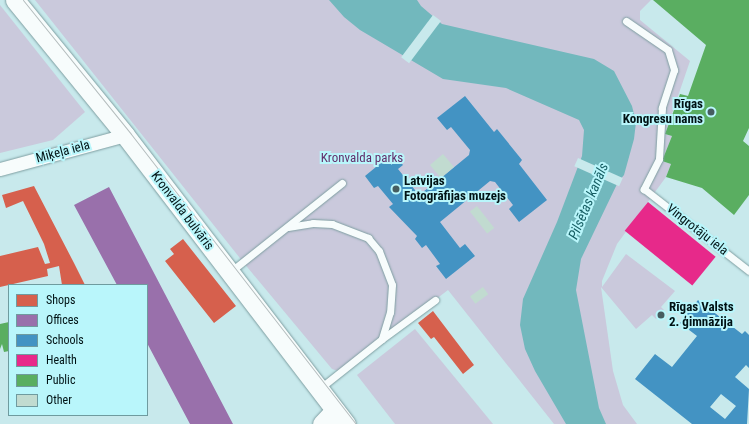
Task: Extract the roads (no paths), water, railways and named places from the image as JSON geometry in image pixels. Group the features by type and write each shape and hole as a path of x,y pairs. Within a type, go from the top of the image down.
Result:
{"street":[{"name":"Kronvalda bulvāris","path":"14,0 125,135 228,274 340,417"},
{"name":"Miķeļa iela","path":"0,169 125,135"},
{"path":"322,424 340,417"}],"lane":[{"name":"Vingrotāju iela","path":"626,21 668,50 674,70 662,108 659,159 644,189 749,271"},
{"path":"228,274 342,183"},
{"path":"288,227 313,223 332,224 368,238 379,251 392,285 390,312 382,339"},
{"path":"318,390 382,339 435,300"}],"water":[{"name":"Pilsētas kanāls","path":"329,0 417,0 421,6 442,24 594,59 614,71 632,106 636,122 634,139 624,175 618,182 581,259 576,290 599,408 606,424 566,424 535,371 525,349 520,325 523,299 557,222 582,156 584,130 579,120 506,88 443,79 360,30 344,17"}],"tram line":[{"path":"23,0 131,134 356,424"}],"place":[{"name":"Rīgas Kongresu nams","path":"711,112"},
{"name":"Latvijas Fotogrāfijas muzejs","path":"396,189"},
{"name":"Rīgas Valsts 2. ģimnāzija","path":"661,315"}],"park label":[{"name":"Kronvalda parks","path":"362,158"}]}
